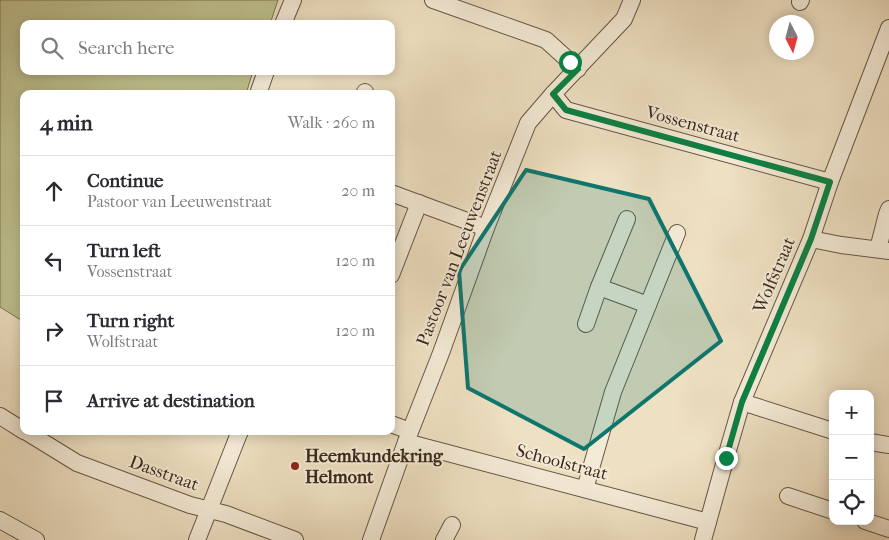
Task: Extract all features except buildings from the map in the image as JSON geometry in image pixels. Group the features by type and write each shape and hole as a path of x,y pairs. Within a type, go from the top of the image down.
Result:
{"street":[{"path":"285,20 293,0"},
{"path":"433,0 546,40 578,69"},
{"name":"Pastoor van Leeuwenstraat","path":"371,540 486,228 528,123 624,19 632,0"},
{"name":"Wolfstraat","path":"703,540 742,402 811,239 830,182 889,28"},
{"path":"259,90 265,75"},
{"name":"Vossenstraat","path":"553,94 566,110 830,182"},
{"path":"395,194 486,228"},
{"path":"395,265 419,203"},
{"path":"811,239 884,250 886,214 889,209"},
{"path":"586,324 627,219"},
{"path":"585,489 613,392 677,233"},
{"path":"599,287 648,306"},
{"path":"742,402 829,430"},
{"name":"Dasstraat","path":"0,416 20,428"},
{"name":"Schoolstraat","path":"395,427 408,436 585,489 708,522"},
{"name":"Dasstraat","path":"31,435 77,463 190,505 226,514 295,540"},
{"path":"197,540 238,435"},
{"path":"874,443 889,445"},
{"path":"788,496 829,510"},
{"path":"0,520 34,540"},
{"path":"874,524 889,529"},
{"path":"444,540 452,525"}],"highlighted area":[{"path":"526,170 649,199 721,341 584,449 468,388 459,271"}],"green space":[{"path":"0,0 278,0 271,20 20,20 20,75 252,75 247,90 20,90 20,320 0,307"}],"place":[{"name":"Heemkundekring Helmont","path":"295,466"}],"route":[{"path":"570,62 578,69 553,94 566,110 830,182 811,239 742,402 726,458"}]}
